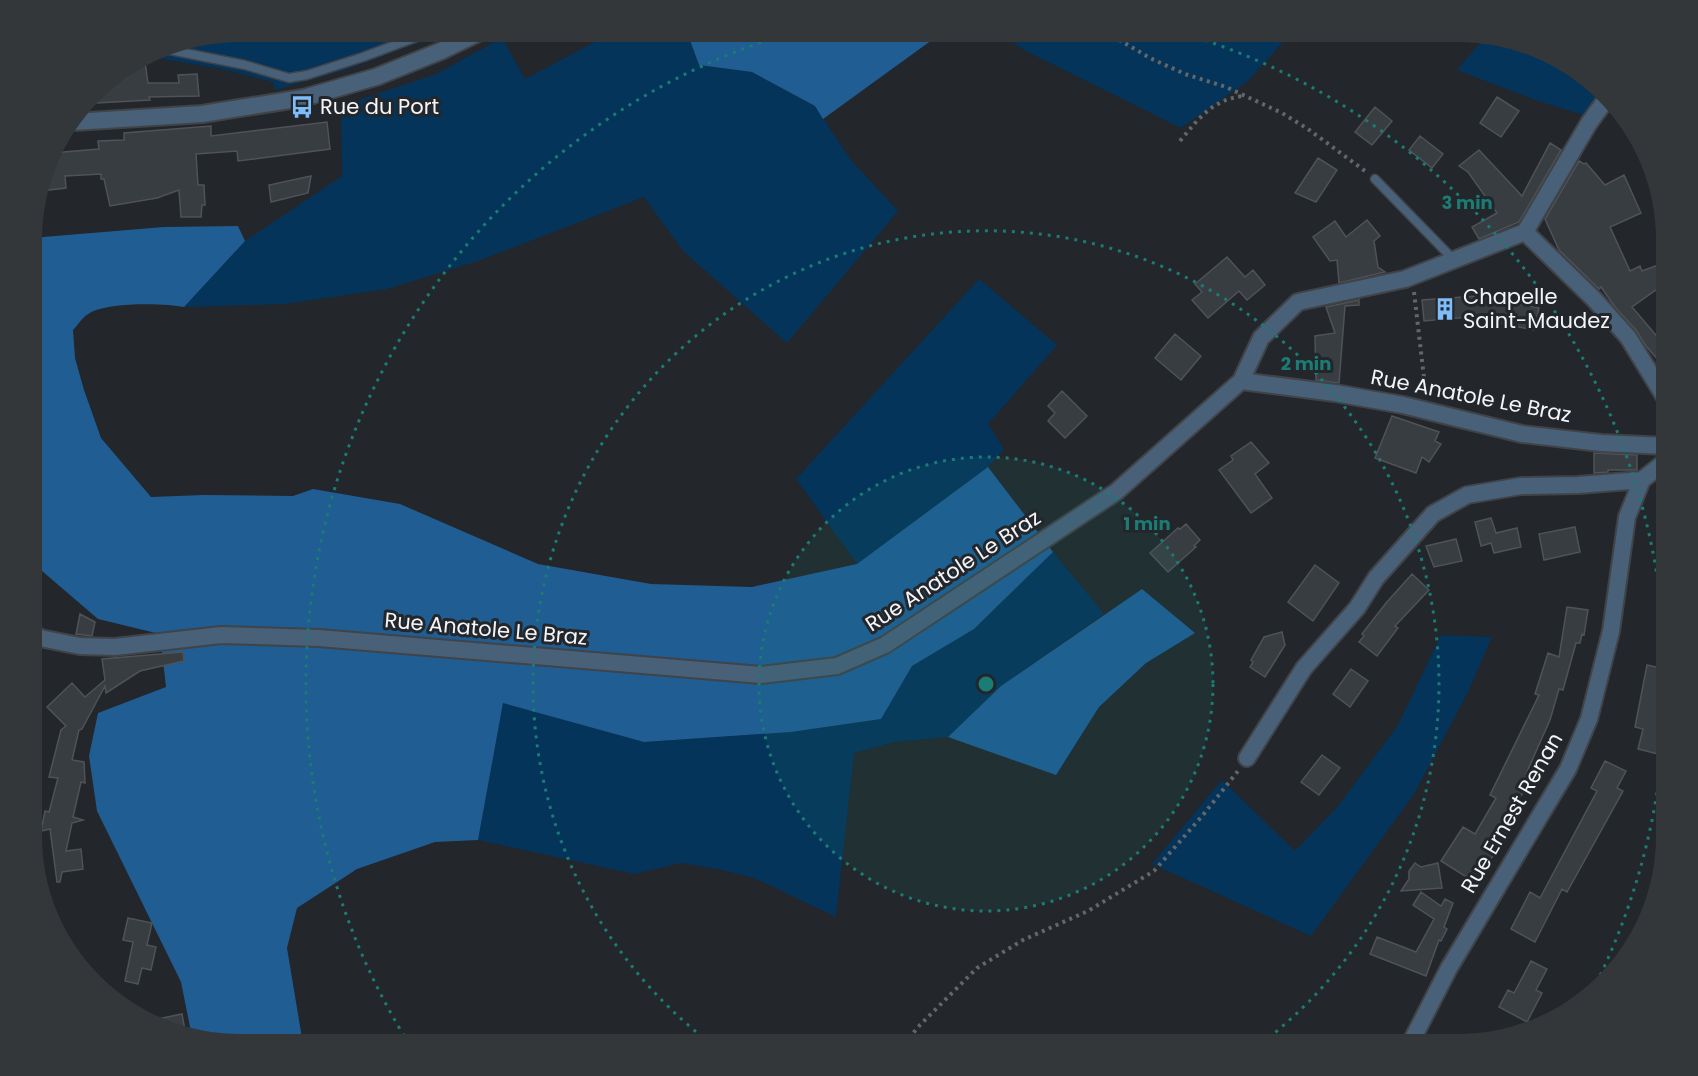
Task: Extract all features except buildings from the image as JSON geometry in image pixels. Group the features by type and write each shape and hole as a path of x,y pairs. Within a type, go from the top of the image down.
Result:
{"street":[{"path":"82,121 202,114 303,99 376,77 459,42"},
{"path":"1241,381 1261,338 1298,302 1412,276 1525,232 1589,123 1602,105"},
{"path":"1525,232 1594,299 1628,337 1656,383"},
{"name":"Rue Anatole Le Braz","path":"42,638 80,646 115,646 221,635 319,638 761,675 837,666 885,645 1116,492 1241,381 1335,393 1428,411 1522,434 1601,443 1656,446"},
{"name":"Rue Ernest Renan","path":"1415,1034 1449,968 1568,769 1589,719 1611,631 1626,517 1642,480 1656,468"},
{"path":"1247,758 1304,668 1357,608 1376,578 1433,514 1467,495 1521,486 1578,486 1642,480"}],"lane":[{"path":"180,52 245,65 289,78 307,75 403,42"},
{"path":"1375,179 1454,260"}],"path":[{"path":"1124,42 1150,58 1282,113 1308,129 1375,179"},
{"path":"1180,141 1216,104 1228,98 1244,96"},
{"path":"1412,276 1428,411"},
{"path":"912,1034 977,968 1023,940 1088,911 1154,871 1203,815 1247,758"}],"shaded area":[{"path":"240,42 420,42 348,69 275,90 273,82 222,69 161,59 202,46"},
{"path":"495,42 504,42 525,79 595,42 691,42 699,65 752,72 815,106 850,159 898,211 787,343 683,251 644,197 478,261 387,289 285,304 184,307 245,241 342,176 341,106 434,75"},
{"path":"691,42 929,42 823,119 815,106 752,72 699,65"},
{"path":"1012,42 1283,42 1248,81 1181,128 1024,50"},
{"path":"1479,44 1496,46 1545,62 1568,75 1597,100 1587,116 1538,101 1457,70"},
{"path":"238,226 245,241 184,307 150,304 98,309 87,314 73,330 75,358 101,438 151,497 293,496 313,489 400,504 538,564 651,584 752,587 857,564 988,467 1053,552 974,629 912,666 881,719 791,732 644,742 503,703 478,840 435,842 357,869 297,908 287,948 301,1034 240,1034 190,1027 181,982 97,811 89,756 98,713 166,687 160,634 98,619 42,571 42,237 164,227"},
{"path":"979,279 1057,345 988,424 1004,449 988,467 857,564 796,479"},
{"path":"1053,552 1104,614 1001,686 948,737 894,742 854,753 836,917 754,878 717,869 681,863 634,874 478,840 503,703 644,742 791,732 880,719 912,666 974,629"},
{"path":"1142,589 1195,633 1146,663 1099,707 1056,775 948,737 1001,686"},
{"path":"1441,635 1492,637 1468,692 1414,794 1311,936 1152,864 1222,780 1295,851 1338,806 1398,725"}],"place":[{"name":"Rue du Port","path":"302,107"},
{"name":"Chapelle Saint-Maudez","path":"1445,309"}]}
